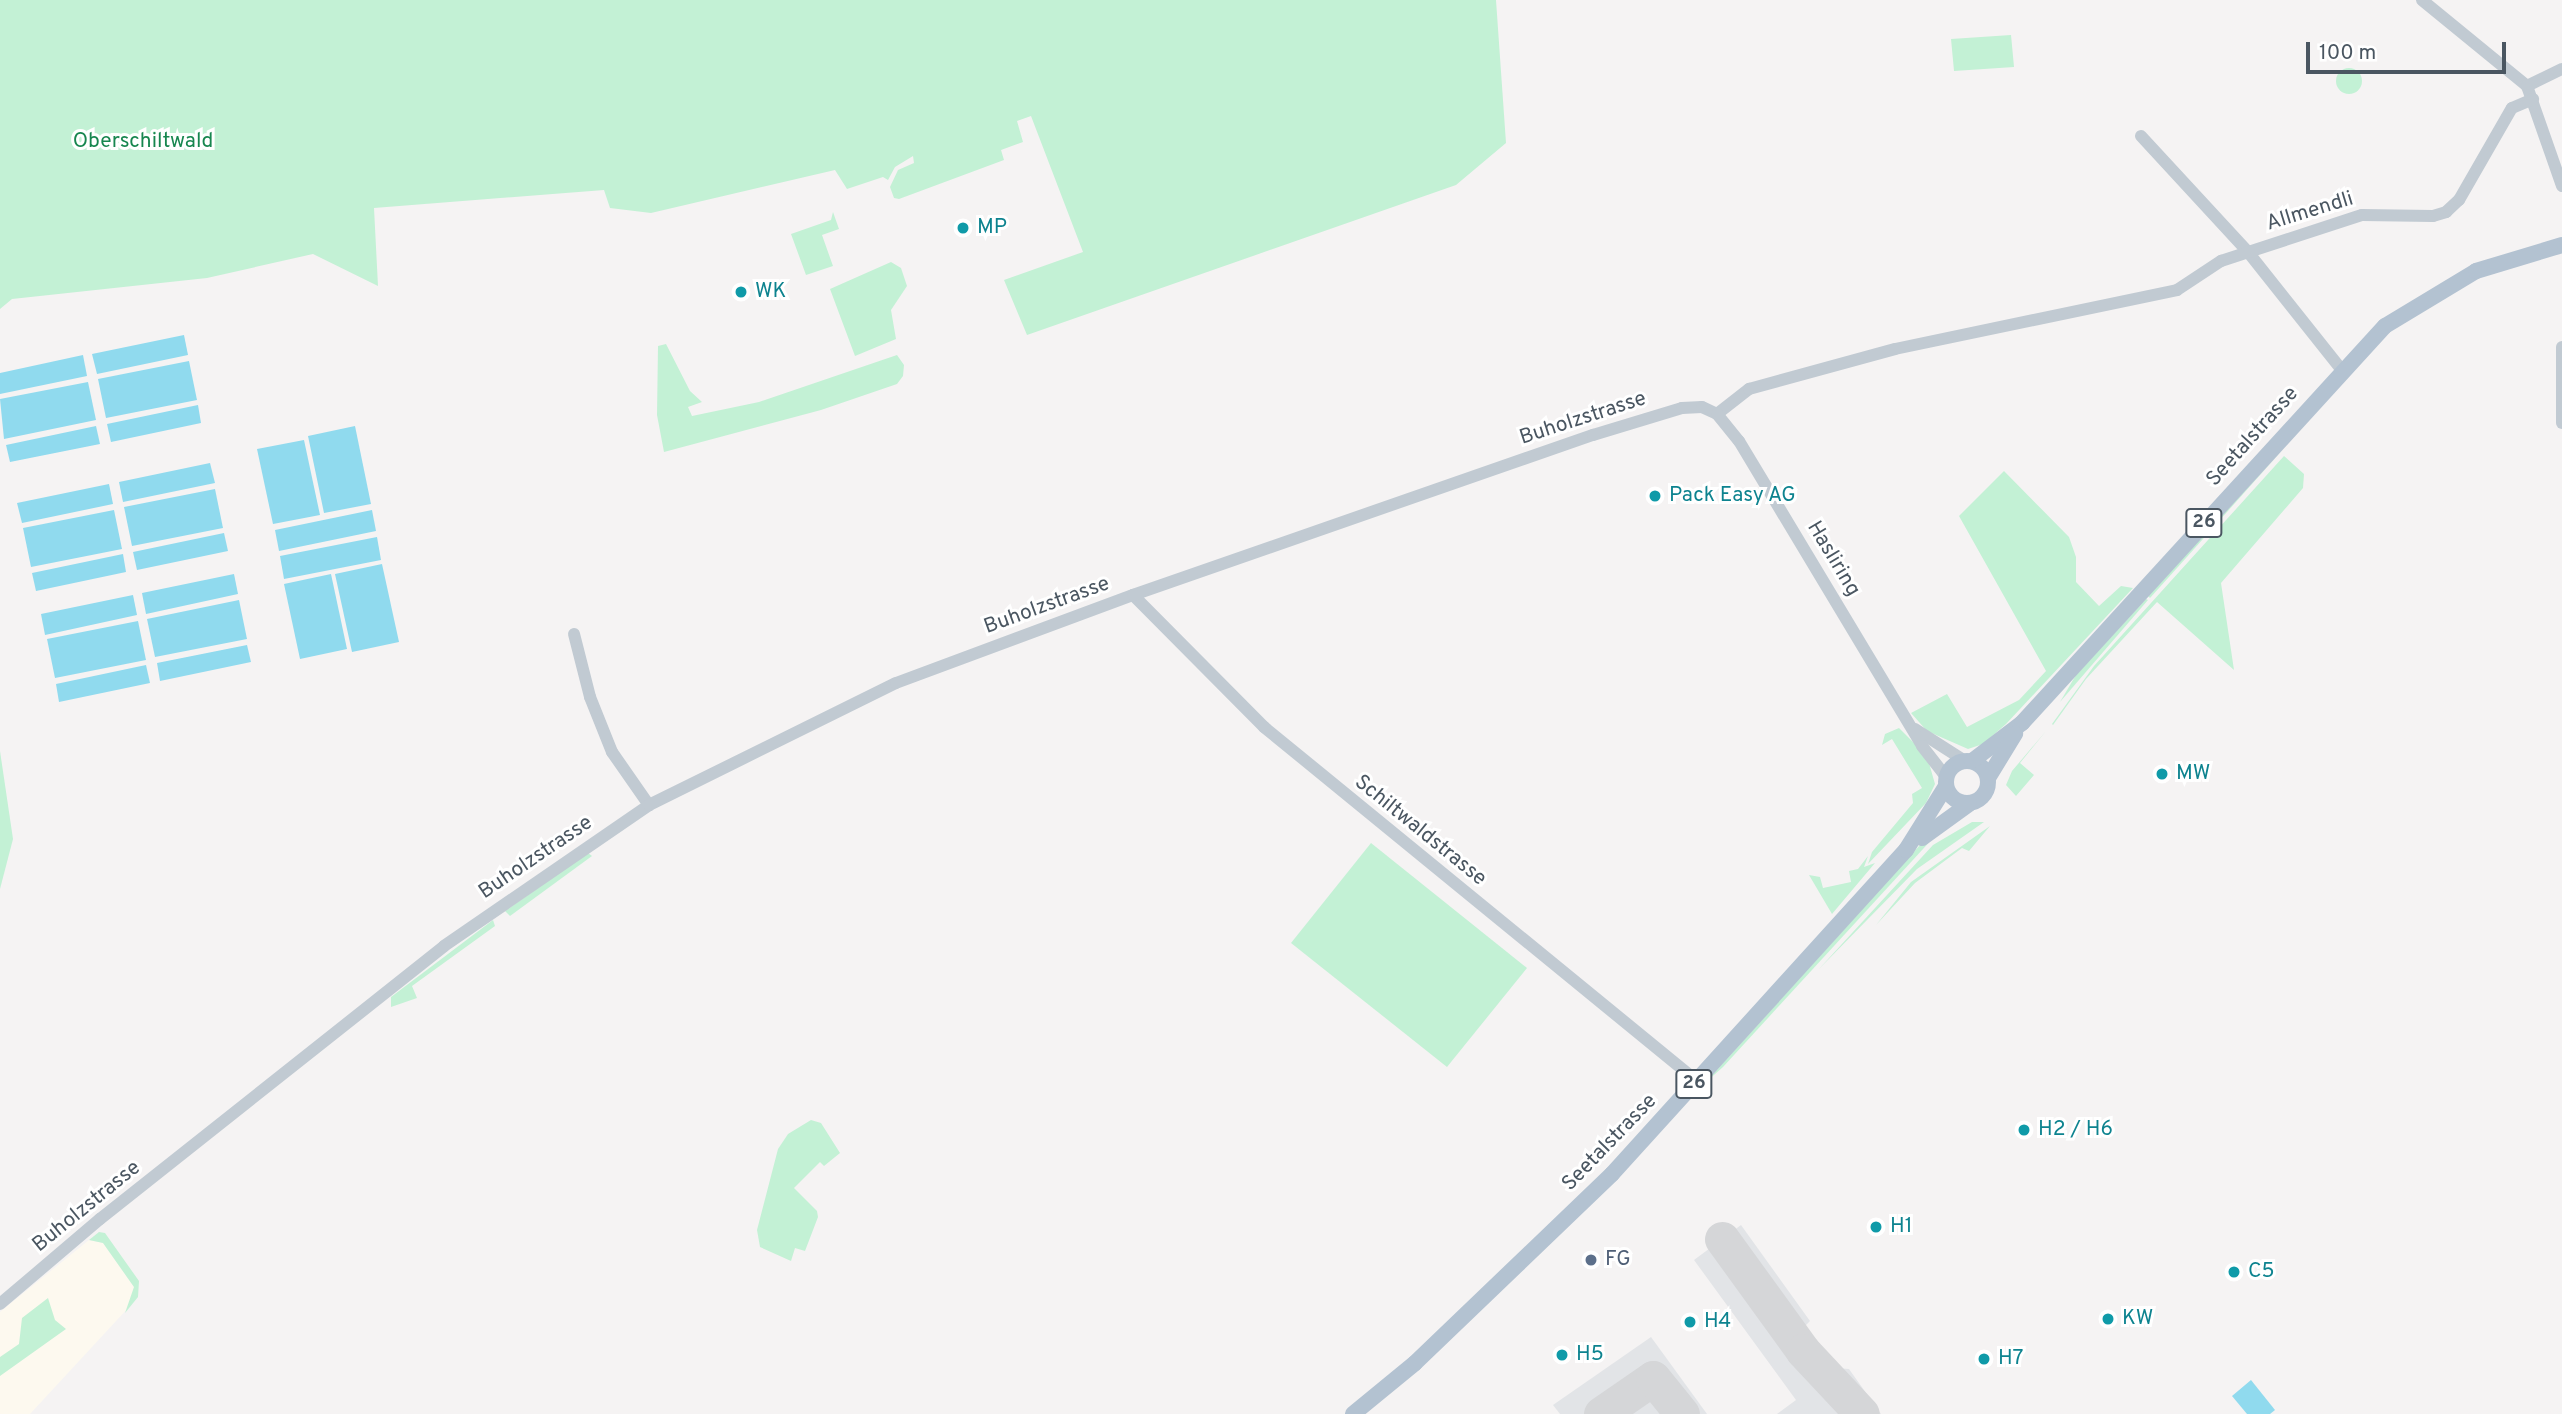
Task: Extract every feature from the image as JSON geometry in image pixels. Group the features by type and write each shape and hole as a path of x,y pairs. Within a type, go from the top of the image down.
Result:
{"main road":[{"name":"Seetalstrasse","path":"1988,778 2022,723 2342,370 2386,326 2428,296 2489,266 2562,245"},
{"name":"Seetalstrasse","path":"1968,761 2022,723"},
{"path":"1968,761 1988,778 1984,796 1969,804 1954,799 1946,781 1953,766 1968,761"},
{"name":"Seetalstrasse","path":"1906,850 1946,781"},
{"name":"Seetalstrasse","path":"1353,1414 1415,1363 1597,1190 1906,850 1969,804"}],"street":[{"path":"2422,0 2527,86 2562,186"},
{"path":"2527,86 2562,69"},
{"name":"Allmendli","path":"2249,252 2362,215 2433,216 2446,212 2459,200 2512,108 2533,99"},
{"path":"2141,136 2249,252 2342,370"},
{"path":"1717,414 1749,389 1895,349 2177,290 2221,261 2249,252"},
{"path":"2562,347 2562,423"},
{"name":"Buholzstrasse","path":"0,1304 100,1219 444,946 649,804 896,683 1133,595 1593,435 1682,408 1702,407 1717,414"},
{"name":"Hasliring","path":"1717,414 1739,441 1946,781"},
{"name":"Schiltwaldstrasse","path":"1133,595 1264,727 1697,1081"},
{"path":"574,634 590,696 612,752 649,804"},
{"name":"Hasliring","path":"1912,727 1968,761"}],"shaded area":[{"path":"1741,1225 1810,1321 1805,1326 1836,1368 1849,1369 1881,1414 1777,1414 1796,1400 1694,1260"},
{"path":"89,1240 103,1243 134,1287 129,1307 30,1414 0,1414 0,1312"},
{"path":"1651,1337 1707,1414 1560,1414 1553,1405"}],"green space":[{"name":"Oberschiltwald","path":"0,0 1496,0 1506,143 1456,185 1027,335 1004,280 1083,252 1031,116 1017,121 1023,142 1001,150 1004,160 899,199 894,198 890,187 898,170 914,163 913,156 895,167 888,180 883,177 847,189 835,170 651,213 610,208 604,190 374,208 378,286 313,254 207,278 12,299 0,309"},
{"path":"2011,35 2014,67 1954,71 1951,39"},
{"path":"2349,68 2358,72 2362,81 2358,90 2349,94 2340,90 2336,81 2340,72"},
{"path":"833,212 839,229 822,235 833,266 806,275 791,234 831,220"},
{"path":"891,262 901,268 907,286 891,310 896,339 855,356 830,289"},
{"path":"666,344 690,391 702,402 688,407 692,416 759,402 897,355 904,365 903,376 897,384 821,410 664,452 657,415 658,346"},
{"path":"2285,447 2186,558 2150,598 2148,596"},
{"path":"2284,456 2304,474 2303,488 2221,583 2234,670 2157,602 2086,679 2053,725 2094,666"},
{"path":"2004,471 2069,537 2076,557 2076,582 2099,606 2121,586 2133,588 2006,724 1983,744 1968,749 1927,731 1911,713 1947,694 1967,727 2019,700 2046,671 1959,516"},
{"path":"2146,599 2148,600 2060,702 2076,675"},
{"path":"1899,728 1927,756 1935,784 1926,803 1868,864 1872,852 1913,803 1912,794 1922,788 1892,739 1882,745 1885,734"},
{"path":"2046,731 2020,763 2034,775 2016,796 2006,785 2012,771"},
{"path":"0,751 13,839 0,889"},
{"path":"1972,822 1984,822 1917,869 1818,970 1933,845"},
{"path":"1990,826 1969,851 1962,848 1915,883 1876,925 1911,882"},
{"path":"1934,837 1723,1067 1706,1082 1920,845"},
{"path":"1371,843 1527,968 1447,1067 1291,943"},
{"path":"588,853 592,856 510,916 505,911"},
{"path":"1868,856 1864,867 1875,863 1832,914 1809,875 1820,877 1823,888 1851,882 1849,871 1858,869"},
{"path":"493,920 495,926 412,986 417,998 391,1007 391,997"},
{"path":"811,1120 821,1123 840,1153 824,1166 820,1162 794,1188 817,1211 818,1217 805,1251 795,1248 791,1261 760,1247 757,1230 778,1149 788,1134"},
{"path":"99,1232 105,1233 139,1281 138,1297 125,1313 134,1287 103,1243 89,1240"},
{"path":"48,1298 55,1320 66,1329 0,1376 0,1357 19,1344 22,1318"}],"water":[{"path":"184,335 188,355 97,374 92,354"},
{"path":"83,355 87,376 0,394 0,373"},
{"path":"189,361 197,400 106,418 98,379"},
{"path":"88,382 96,420 4,439 0,399"},
{"path":"198,405 201,423 111,442 107,424"},
{"path":"96,426 100,444 10,462 6,445"},
{"path":"355,426 371,504 324,513 308,436"},
{"path":"304,440 320,515 273,524 257,449"},
{"path":"210,463 215,483 123,502 119,482"},
{"path":"109,484 113,504 22,523 17,503"},
{"path":"215,489 223,528 132,546 124,507"},
{"path":"114,510 122,549 31,567 23,528"},
{"path":"372,510 376,531 279,551 275,530"},
{"path":"224,533 228,551 137,570 133,552"},
{"path":"377,537 381,560 284,579 280,556"},
{"path":"123,554 126,572 36,591 32,573"},
{"path":"382,564 399,642 352,652 335,574"},
{"path":"234,574 238,594 146,614 142,593"},
{"path":"331,574 347,649 300,659 284,584"},
{"path":"133,595 137,615 45,635 41,614"},
{"path":"239,600 247,639 155,657 147,619"},
{"path":"138,621 146,660 55,678 47,639"},
{"path":"247,645 251,662 160,681 157,663"},
{"path":"146,665 150,683 59,702 56,684"},
{"path":"2251,1380 2275,1410 2270,1414 2247,1414 2232,1396"}],"taxiway":[{"path":"1722,1239 1803,1351 1862,1414"},
{"path":"1601,1414 1653,1378 1682,1414"}],"place":[{"name":"MP","path":"963,228"},
{"name":"WK","path":"741,292"},
{"name":"Pack Easy AG","path":"1655,496"},
{"name":"MW","path":"2162,774"},
{"name":"H2 / H6","path":"2024,1130"},
{"name":"H1","path":"1876,1227"},
{"name":"FG","path":"1591,1260"},
{"name":"C5","path":"2234,1272"},
{"name":"KW","path":"2108,1319"},
{"name":"H4","path":"1690,1322"},
{"name":"H5","path":"1562,1355"},
{"name":"H7","path":"1984,1359"}]}
